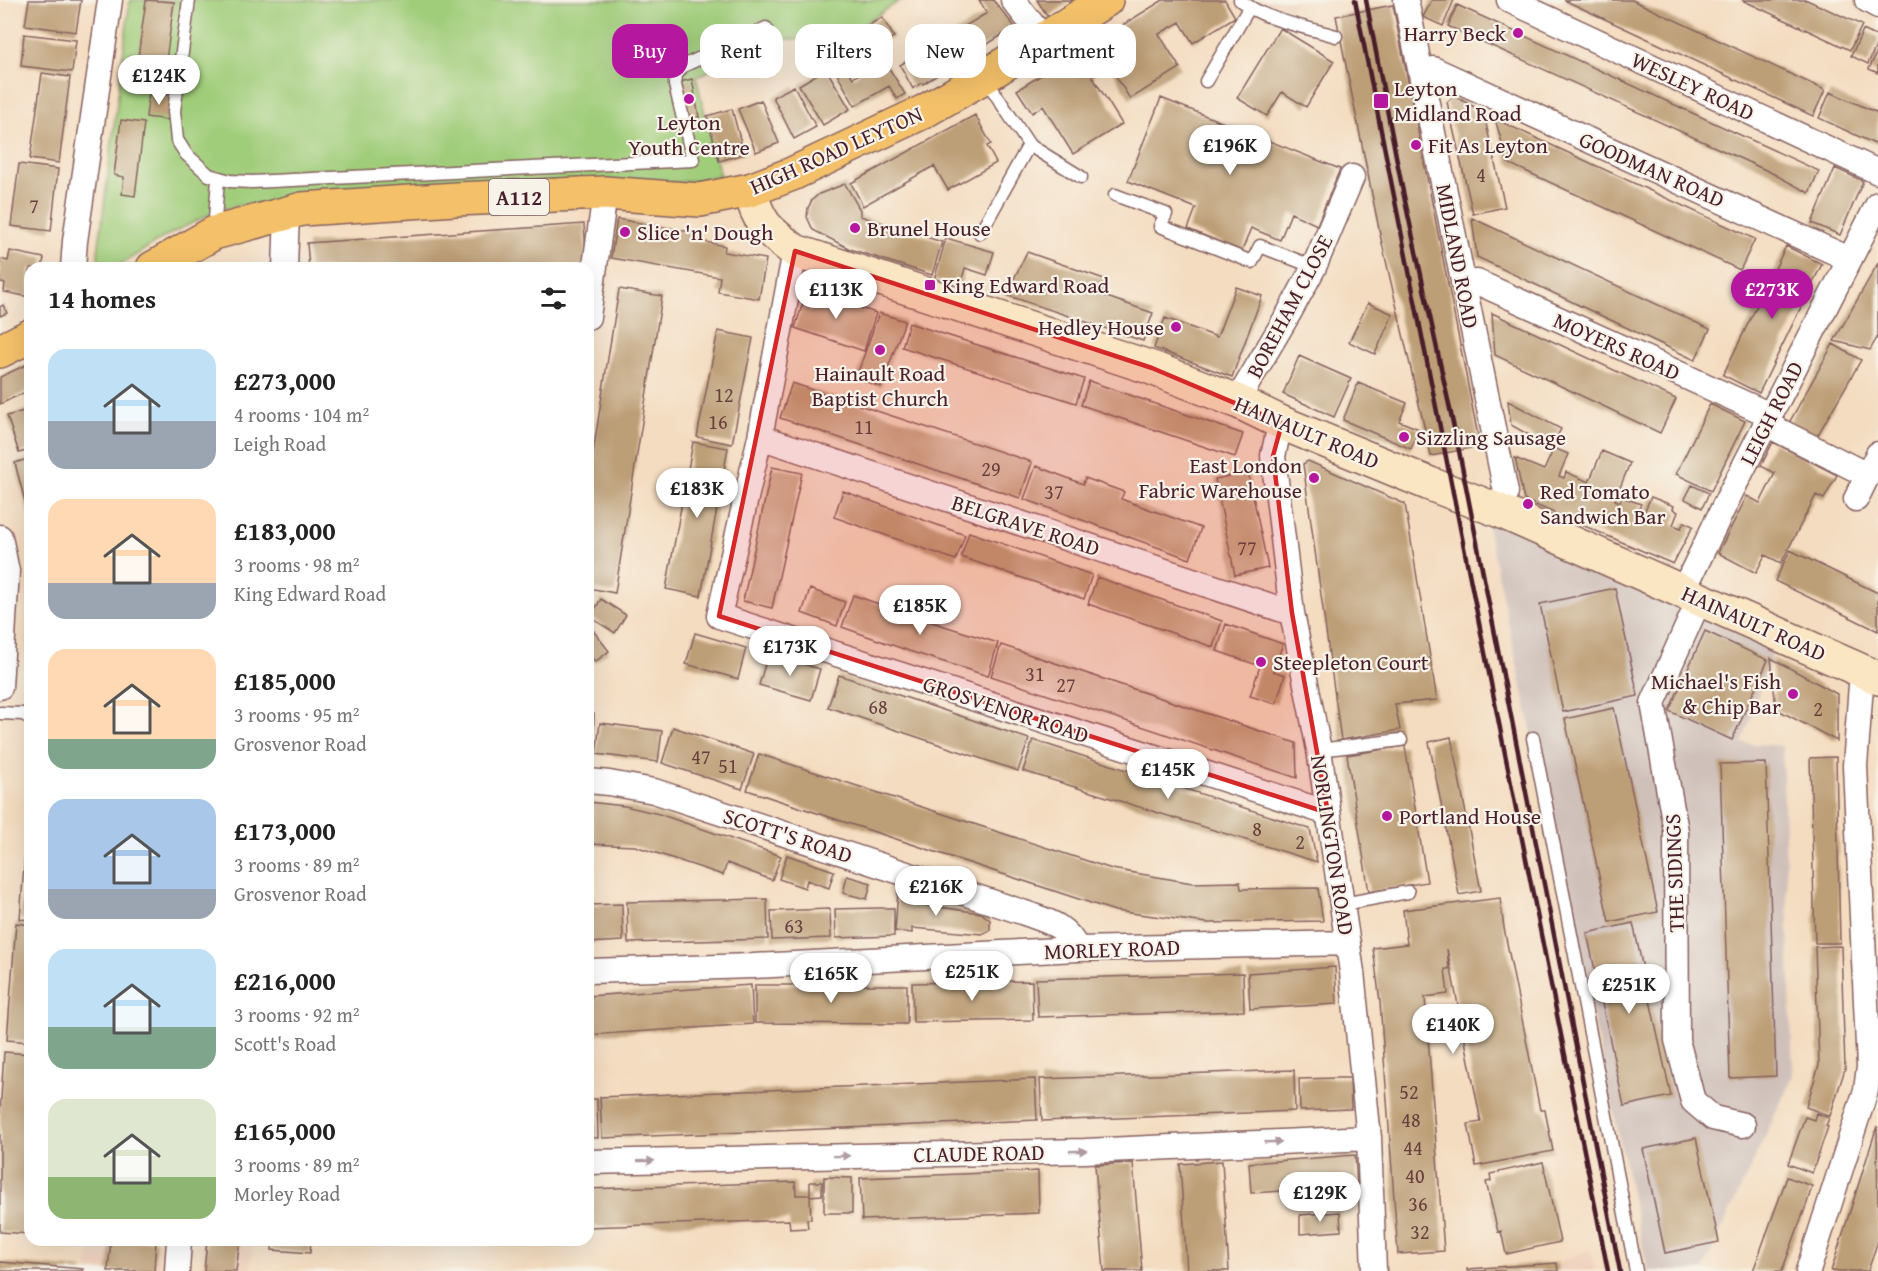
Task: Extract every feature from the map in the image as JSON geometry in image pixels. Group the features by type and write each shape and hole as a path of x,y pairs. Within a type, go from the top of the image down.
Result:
{"main road":[{"name":"HIGH ROAD LEYTON","path":"1068,24 1106,0"},
{"name":"HIGH ROAD LEYTON","path":"163,262 214,233 302,210 605,193 700,200 750,190 792,174 923,112 982,78"},
{"path":"0,351 24,339"}],"street":[{"path":"73,262 110,0"},
{"path":"1012,0 1032,24"},
{"name":"MIDLAND ROAD","path":"1406,0 1506,492 1500,511"},
{"name":"WESLEY ROAD","path":"1509,0 1878,172"},
{"path":"1867,0 1878,6"},
{"name":"GOODMAN ROAD","path":"1421,71 1433,69 1849,259"},
{"name":"BOREHAM CLOSE","path":"1237,401 1314,267 1352,177"},
{"name":"HAINAULT ROAD","path":"750,190 762,223 795,251 1152,368 1237,401 1282,423 1500,511 1870,674"},
{"path":"594,273 605,193"},
{"name":"LEIGH ROAD","path":"1691,595 1768,419 1849,259 1876,212"},
{"path":"285,262 287,213"},
{"path":"760,436 795,251"},
{"name":"MOYERS ROAD","path":"1463,283 1477,282 1768,419 1873,464"},
{"name":"NORLINGTON ROAD","path":"1282,423 1276,438 1273,456 1292,613 1318,750 1348,943 1369,1138 1374,1271"},
{"name":"BELGRAVE ROAD","path":"760,436 1292,613"},
{"name":"GROSVENOR ROAD","path":"760,436 719,616 1328,813"},
{"path":"1853,505 1873,464"},
{"path":"0,537 7,571 0,687"},
{"name":"THE SIDINGS","path":"1691,595 1653,703 1676,831 1677,1040 1693,1101 1713,1118 1743,1125"},
{"path":"1808,1271 1868,1111 1866,1090 1869,1068 1856,766 1870,674"},
{"name":"SCOTT'S ROAD","path":"594,782 654,791 1012,908 1060,926 1072,937 1077,949"},
{"name":"MORLEY ROAD","path":"594,971 753,966 1077,949 1348,943"},
{"name":"CLAUDE ROAD","path":"594,1162 1085,1151 1369,1138"},
{"path":"177,1271 179,1246"}],"lane":[{"path":"189,0 174,111 177,140 197,166 218,179 252,182 693,160 675,85 676,75 683,66 700,58"},
{"path":"1206,81 1244,4 1277,18 1335,36"},
{"path":"985,78 1029,145 1081,177"},
{"path":"980,233 1029,145"},
{"path":"214,233 218,179"},
{"path":"1115,195 1166,214 1160,225 1252,262 1260,246 1314,267"},
{"path":"0,713 24,715"},
{"path":"1533,738 1636,1271"},
{"path":"1318,750 1401,740"},
{"path":"1343,904 1407,892"}],"highlighted area":[{"path":"795,251 1152,368 1282,423 1273,456 1292,613 1328,813 719,616"}],"shaded area":[{"path":"1250,0 1298,0 1289,11 1262,11"},
{"path":"1510,523 1771,648 1771,658 1742,743 1782,746 1793,1076 1702,1271 1648,1271 1487,525"},
{"path":"90,1246 161,1246 159,1271 88,1271"},
{"path":"202,1246 252,1246 250,1271 200,1271"},
{"path":"1590,1249 1595,1271 1442,1271 1557,1263"}],"green space":[{"path":"130,0 901,0 864,24 795,24 795,39 783,39 783,24 700,24 700,75 696,77 720,176 697,181 242,205 216,211 166,236 125,262 99,262"}],"building":[{"path":"29,0 81,0 76,32 25,25"},
{"path":"146,0 174,2 162,90 134,86"},
{"path":"979,0 993,0 1013,24 998,24 998,38 986,45 986,24 969,24 987,13"},
{"path":"1037,0 1073,0 1048,17"},
{"path":"1163,0 1225,0 1235,17 1193,43 1180,22 1159,34 1180,68 1130,99 1117,78 1136,78 1136,24 1124,24"},
{"path":"1432,0 1454,0 1443,26 1423,17"},
{"path":"1564,0 1632,0 1825,90 1813,116"},
{"path":"1742,0 1807,0 1862,25 1850,50"},
{"path":"1393,5 1480,446 1431,456 1381,239 1336,16"},
{"path":"1457,5 1819,171 1809,193 1770,172 1448,26"},
{"path":"882,17 886,24 871,24"},
{"path":"1280,28 1334,61 1306,107 1282,92 1267,116 1237,98"},
{"path":"1863,30 1878,37 1868,64 1851,56"},
{"path":"24,34 76,40 72,72 21,66"},
{"path":"1878,50 1878,73 1869,69"},
{"path":"905,62 905,74 900,65"},
{"path":"42,73 70,77 59,163 30,159"},
{"path":"893,75 905,94 897,99 889,86 855,106 839,78 893,78"},
{"path":"811,78 831,78 850,109 823,125 799,85"},
{"path":"907,78 933,78 922,83 913,89"},
{"path":"1036,78 1093,78 1122,124 1073,154 1043,106 1032,113 1017,90"},
{"name":"Leyton Youth Centre","path":"692,79 699,117 686,120 680,82"},
{"path":"794,86 816,127 794,139 773,97"},
{"path":"149,92 172,95 169,120 146,117"},
{"path":"1830,92 1878,113 1877,145 1819,118"},
{"path":"1454,96 1482,111 1484,115 1505,207 1473,214 1447,102"},
{"path":"1161,98 1340,169 1317,225 1291,213 1280,240 1251,228 1242,251 1188,229 1196,208 1128,181"},
{"path":"761,100 779,143 756,152 738,109"},
{"path":"732,109 744,154 719,161 707,116"},
{"path":"975,115 991,144 987,146 996,163 948,190 934,166 863,206 851,183"},
{"path":"1495,119 1755,239 1740,270 1508,163"},
{"path":"121,120 144,123 135,196 122,194 124,177 114,175"},
{"path":"19,164 58,169 51,231 11,226"},
{"path":"1835,168 1863,181 1840,235 1812,223"},
{"name":"Brunel House","path":"845,184 860,210 860,216 942,242 932,275 850,249 813,230 807,217 812,200 819,194"},
{"path":"1472,218 1710,329 1695,360 1477,257"},
{"path":"617,219 697,233 696,240 725,246 724,252 766,259 759,299 718,292 720,277 611,258"},
{"path":"584,224 587,262 309,262 307,243"},
{"path":"946,238 994,252 987,275 965,268 960,287 934,280"},
{"path":"1786,246 1822,264 1759,393 1723,375"},
{"path":"10,251 44,258 43,262 24,262 24,296 4,292 5,283 0,282 0,259 8,261"},
{"path":"1027,252 1107,280 1101,295 1153,313 1143,341 1006,295"},
{"path":"1878,263 1878,336 1870,350 1834,341"},
{"name":"Hedley House","path":"1236,287 1262,296 1232,377 1154,348 1165,318 1217,337"},
{"path":"619,289 662,296 615,593 594,589 594,446"},
{"path":"807,290 876,313 864,351 795,328"},
{"path":"1368,303 1393,314 1375,354 1349,342"},
{"path":"3,305 7,313 0,316 0,307"},
{"name":"Hainault Road Baptist Church","path":"879,313 905,321 881,387 856,378"},
{"path":"1492,313 1676,399 1660,433 1495,355"},
{"path":"909,323 1084,379 1076,403 902,347"},
{"path":"718,331 753,338 732,444 697,437"},
{"path":"1833,344 1861,360 1816,438 1789,423"},
{"path":"1299,356 1351,379 1334,417 1283,394"},
{"path":"24,366 24,393 0,404 0,377"},
{"path":"1089,381 1243,434 1235,457 1081,405"},
{"path":"792,383 1032,462 1020,498 780,418"},
{"path":"1358,383 1407,403 1399,421 1419,429 1411,449 1343,420"},
{"path":"1508,401 1561,429 1551,447 1511,425"},
{"path":"1710,404 1745,421 1711,491 1676,474"},
{"path":"24,411 24,452 19,453 7,416"},
{"path":"693,442 728,448 701,596 666,589"},
{"path":"1773,442 1837,475 1824,499 1816,495 1781,563 1765,555 1756,573 1718,553 1747,496 1760,503 1775,473 1761,466"},
{"path":"1554,448 1568,454 1559,476 1564,478 1566,472 1589,482 1602,451 1630,463 1615,500 1620,502 1622,497 1641,504 1638,510 1644,512 1651,497 1674,506 1673,509 1678,512 1673,525 1681,528 1684,522 1693,526 1673,564 1524,500 1515,458 1544,470"},
{"path":"24,460 24,498 15,463"},
{"path":"1308,461 1405,504 1437,700 1395,704 1400,730 1341,740 1303,464"},
{"path":"1036,466 1083,484 1085,478 1124,492 1121,499 1201,528 1190,559 1024,499"},
{"path":"772,467 802,473 772,608 743,601"},
{"path":"1248,472 1268,568 1235,575 1215,479"},
{"path":"1692,485 1709,493 1702,508 1685,499"},
{"path":"843,491 965,535 956,560 834,517"},
{"path":"969,532 1092,575 1084,599 961,557"},
{"path":"1790,550 1878,593 1878,631 1775,581"},
{"path":"1097,577 1222,621 1213,647 1088,604"},
{"path":"1615,588 1638,696 1563,712 1540,604"},
{"path":"810,589 845,602 837,626 802,613"},
{"path":"853,595 998,643 988,676 842,627"},
{"path":"601,599 626,615 615,633 594,620 594,610"},
{"name":"Steepleton Court","path":"1226,624 1283,644 1273,671 1285,675 1276,704 1250,696 1260,666 1217,651"},
{"path":"1705,631 1768,660 1732,740 1669,711"},
{"path":"594,632 609,651 594,661"},
{"path":"695,633 746,648 738,679 686,664"},
{"path":"1001,645 1296,743 1297,778 991,676"},
{"path":"768,654 820,669 811,700 759,685"},
{"path":"1771,658 1837,694 1837,741 1776,709"},
{"path":"839,675 1029,739 1018,771 828,707"},
{"path":"1614,708 1658,912 1609,922 1565,719"},
{"path":"600,723 662,731 658,762 596,754"},
{"path":"673,727 754,754 742,789 662,763"},
{"path":"1451,737 1481,891 1459,895 1429,742"},
{"path":"1033,740 1310,829 1317,862 1023,771"},
{"name":"Portland House","path":"1405,746 1427,882 1369,892 1347,755"},
{"path":"759,754 1112,869 1192,883 1240,882 1241,889 1318,888 1323,921 1207,923 1115,911 747,790"},
{"path":"1836,757 1840,943 1815,943 1810,758"},
{"path":"1766,763 1776,1076 1730,1078 1720,764"},
{"path":"594,803 625,806 659,814 781,856 772,880 727,863 723,875 635,846 594,844"},
{"path":"787,855 834,871 829,888 807,880 805,888 779,879"},
{"path":"24,866 24,919 20,919"},
{"path":"847,876 871,883 867,899 843,893"},
{"path":"898,891 918,894 918,904 981,913 990,920 990,930 982,934 912,928 912,933 895,931"},
{"path":"1500,898 1540,1110 1545,1110 1553,1151 1476,1166 1468,1124 1481,1122 1447,949 1449,969 1445,969 1448,994 1425,997 1444,1251 1398,1254 1380,1002 1373,948 1407,944 1403,910"},
{"path":"767,899 768,939 628,943 627,902"},
{"path":"622,904 623,941 594,943 594,905"},
{"path":"894,908 894,936 836,938 835,909"},
{"path":"830,909 831,938 772,940 771,911"},
{"path":"16,923 24,924 24,1041 7,1040"},
{"path":"1633,923 1671,1096 1624,1106 1587,933"},
{"path":"1841,946 1845,1069 1830,1116 1806,1107 1819,1065 1815,947"},
{"path":"1335,967 1337,1004 1250,1009 1248,973"},
{"path":"1243,973 1244,1011 1038,1017 1036,979"},
{"path":"1032,981 1033,1020 913,1022 912,983"},
{"path":"751,985 753,1024 594,1035 594,996"},
{"path":"755,985 907,985 907,1024 755,1023"},
{"path":"4,1052 24,1054 24,1234 0,1232 0,1114"},
{"path":"1294,1070 1295,1111 1042,1121 1040,1079"},
{"path":"1350,1078 1351,1109 1300,1111 1299,1079"},
{"path":"1035,1079 1037,1120 602,1138 600,1097"},
{"path":"594,1099 597,1099 598,1138 594,1138"},
{"path":"1816,1113 1829,1118 1812,1173 1788,1164 1805,1117 1814,1120"},
{"path":"1877,1126 1878,1241 1868,1271 1831,1271"},
{"path":"1696,1138 1719,1242 1665,1253 1643,1149"},
{"path":"1355,1155 1357,1186 1251,1193 1249,1163"},
{"path":"1222,1161 1229,1271 1187,1271 1180,1164"},
{"path":"1543,1162 1560,1242 1506,1254 1501,1231 1498,1232 1486,1182 1491,1181 1490,1174"},
{"path":"1133,1163 1142,1271 1104,1271 1095,1165"},
{"path":"1038,1171 1039,1213 862,1220 860,1178"},
{"path":"824,1177 852,1178 852,1213 824,1213"},
{"path":"1787,1177 1812,1186 1807,1203 1782,1271 1753,1271"},
{"path":"795,1182 796,1195 810,1195 811,1219 807,1219 808,1228 790,1229 789,1220 594,1227 594,1189"},
{"path":"810,1182 822,1182 822,1195 810,1196"},
{"path":"1340,1212 1341,1231 1300,1234 1300,1215"},
{"path":"110,1246 156,1246 154,1271 108,1271"},
{"path":"206,1246 239,1246 236,1271 204,1271"},
{"path":"272,1246 311,1246 310,1253 272,1250"},
{"path":"0,1262 83,1269 83,1271 0,1271"},
{"path":"1557,1263 1558,1271 1467,1271 1467,1269"}],"railway":[{"path":"1355,0 1608,1271"},
{"path":"1366,0 1402,187 1459,451 1620,1271"}],"place":[{"name":"Harry Beck","path":"1518,33"},
{"name":"Leyton Youth Centre","path":"689,99"},
{"name":"Leyton Midland Road","path":"1381,101"},
{"name":"Fit As Leyton","path":"1416,145"},
{"name":"Brunel House","path":"855,228"},
{"name":"Slice 'n' Dough","path":"625,232"},
{"name":"King Edward Road","path":"930,285"},
{"name":"Hedley House","path":"1176,327"},
{"name":"Hainault Road Baptist Church","path":"880,350"},
{"name":"Sizzling Sausage","path":"1404,437"},
{"name":"East London Fabric Warehouse","path":"1314,478"},
{"name":"Red Tomato Sandwich Bar","path":"1528,504"},
{"name":"Steepleton Court","path":"1261,662"},
{"name":"Michael's Fish & Chip Bar","path":"1793,694"},
{"name":"Portland House","path":"1387,816"}]}
